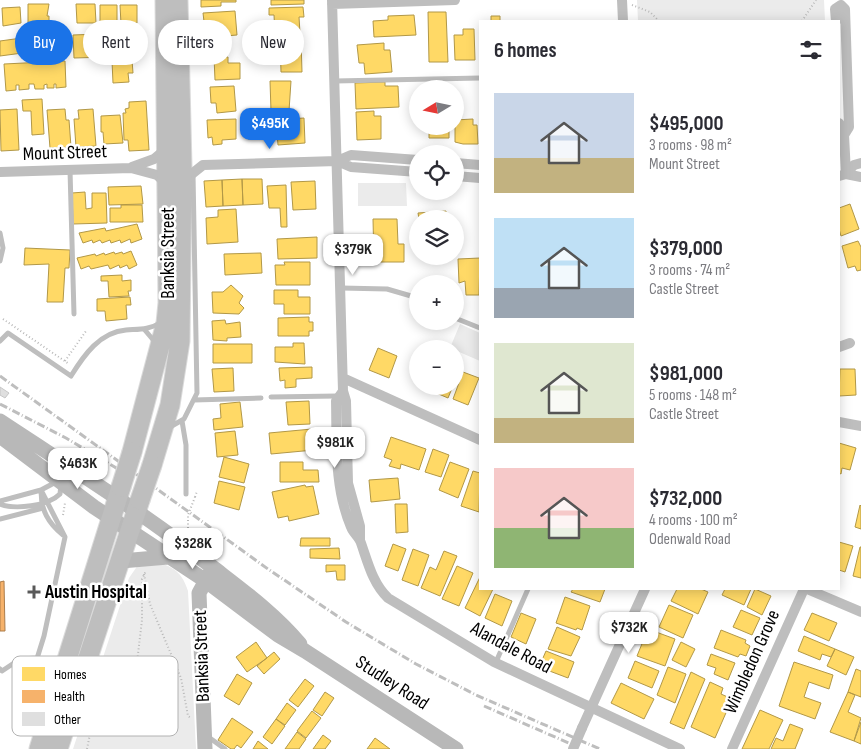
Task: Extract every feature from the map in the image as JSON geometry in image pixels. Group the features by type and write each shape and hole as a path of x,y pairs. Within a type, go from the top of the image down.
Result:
{"highway":[{"name":"Banksia Street","path":"89,656 163,430 174,385 180,341 181,180 175,148 165,0"},
{"name":"Banksia Street","path":"175,148 178,0"},
{"name":"Banksia Street","path":"68,656 132,452 158,356 167,311 181,180"},
{"name":"Banksia Street","path":"39,749 43,736"},
{"name":"Banksia Street","path":"58,749 62,736"}],"street":[{"path":"332,2 455,0"},
{"name":"Alandale Road","path":"332,2 343,378 340,394 338,483 351,529 360,540 372,575 381,591 388,598 496,662 680,749"},
{"path":"622,3 623,20"},
{"path":"836,20 840,6"},
{"path":"840,6 849,127 844,135"},
{"path":"840,125 844,135 842,175"},
{"path":"175,148 203,165 337,161 351,166 409,171"},
{"name":"Mount Street","path":"131,168 175,148"},
{"path":"337,161 351,155 409,159"},
{"path":"842,175 854,165 861,163"},
{"path":"464,164 479,165"},
{"path":"181,180 203,165"},
{"name":"Mount Street","path":"0,172 131,168 181,180"},
{"path":"842,175 861,176"},
{"path":"464,177 479,178"},
{"path":"840,347 850,343"},
{"path":"343,378 479,440"},
{"name":"Studley Road","path":"0,421 53,456 94,507 116,504 139,506 213,567 235,582 286,627 306,651"},
{"path":"840,422 861,426"},
{"name":"Studley Road","path":"0,436 66,474"},
{"name":"Studley Road","path":"116,504 131,530 168,557 206,581 278,635 306,651 456,749"},
{"path":"121,561 144,557 168,557"},
{"name":"Banksia Street","path":"205,742 199,593 213,567"},
{"path":"573,749 645,590"},
{"name":"Wimbledon Grove","path":"732,749 806,590"},
{"path":"808,590 861,612"}],"lane":[{"path":"335,81 479,78"},
{"path":"70,170 74,314"},
{"name":"Banksia Street","path":"181,180 197,368 194,400 182,421"},
{"path":"0,233 3,248 0,261"},
{"path":"341,288 388,290 409,296"},
{"path":"0,341 8,333 71,376 92,347 107,334 124,330 144,329 158,324 167,311"},
{"path":"464,322 479,328"},
{"path":"144,329 152,336 158,356"},
{"path":"271,397 340,394"},
{"path":"194,400 261,398"},
{"path":"163,430 182,421 186,440 186,494"},
{"path":"0,503 10,497 41,490 66,474"},
{"path":"0,519 43,504 60,494 66,474"},
{"path":"41,490 43,504 53,526 65,537"},
{"path":"0,496 10,497"},
{"path":"0,503 12,507 43,504"},
{"path":"38,656 65,537 43,504"},
{"path":"496,662 528,590"},
{"path":"0,669 2,671 12,664"},
{"path":"205,742 225,749"}],"path":[{"path":"803,20 816,0"},
{"path":"622,3 640,7 658,20"},
{"path":"0,317 76,369"},
{"path":"3,319 8,333"},
{"path":"65,361 86,331"},
{"path":"188,536 188,515 197,490"},
{"path":"138,656 141,637 142,579 147,567 144,557"},
{"path":"144,574 150,604 172,656"},
{"path":"178,671 188,716 191,718 204,718"},
{"path":"87,749 90,736"}],"shaded area":[{"path":"637,0 824,0 825,20 638,20"},
{"path":"358,183 406,183 407,206 358,206"},
{"path":"464,326 479,333 479,361 464,354 464,340 453,340 458,330 464,330"},
{"path":"160,563 170,567 184,581 188,591 196,749 73,749 77,736 178,736 178,656 103,656 129,578 138,565"}],"building: Homes":[{"path":"201,0 236,0 236,2 221,2 221,6 201,7"},
{"path":"271,0 304,0 304,4 271,5"},
{"path":"28,4 49,4 47,16 49,16 49,20 28,20"},
{"path":"76,4 95,4 96,20 83,20 83,23 77,23"},
{"path":"100,5 117,5 117,20 100,20"},
{"path":"120,5 137,5 137,20 121,20"},
{"path":"20,7 21,20 15,20 15,24 3,26 2,8"},
{"path":"303,7 304,17 299,17 299,20 274,20 274,15 269,15 269,8"},
{"path":"235,11 237,35 232,35 232,20 204,20 203,13"},
{"path":"428,12 446,12 448,62 429,62"},
{"path":"414,15 416,35 374,37 373,21 388,20 388,16"},
{"path":"491,16 500,16 500,20 491,20"},
{"path":"463,29 474,29 475,60 455,60 454,35 463,35"},
{"path":"73,35 83,35 83,58 74,58"},
{"path":"15,39 15,54 0,56 0,41"},
{"path":"384,43 384,50 390,50 392,72 365,74 364,63 359,63 357,45"},
{"path":"240,63 240,79 215,80 214,65"},
{"path":"4,64 65,65 66,87 56,88 56,84 54,84 54,88 47,88 47,84 44,85 44,89 35,89 34,84 29,84 29,89 19,90 19,85 16,85 16,90 6,91"},
{"path":"112,65 132,65 133,73 128,73 129,82 113,83"},
{"path":"281,65 302,65 302,72 281,72"},
{"path":"270,81 291,81 289,111 271,111"},
{"path":"385,82 385,86 398,86 399,107 356,109 355,83"},
{"path":"234,86 236,111 217,113 216,103 211,103 210,87"},
{"path":"42,99 44,134 32,135 31,111 23,111 22,100"},
{"path":"146,101 149,150 129,151 128,140 124,140 123,113 126,113 125,109 129,108 129,102"},
{"path":"17,109 19,150 1,151 0,110"},
{"path":"65,109 66,120 69,120 71,147 50,148 47,110"},
{"path":"93,109 96,146 76,147 74,119 79,119 78,110"},
{"path":"374,111 374,116 381,116 381,139 357,140 356,112"},
{"path":"120,115 123,143 104,144 103,132 101,132 101,116"},
{"path":"262,118 263,138 248,139 247,119"},
{"path":"304,118 305,143 278,145 276,120"},
{"path":"236,119 236,139 222,140 222,144 213,145 212,137 208,138 207,120"},
{"path":"473,119 473,125 477,125 478,144 455,142 455,135 464,135 464,120"},
{"path":"429,135 449,135 449,138 429,138"},
{"path":"242,179 243,205 223,206 222,180"},
{"path":"242,179 262,179 263,204 243,205"},
{"path":"222,180 223,206 206,207 204,181"},
{"path":"315,181 316,209 293,210 291,182"},
{"path":"286,185 287,227 281,227 280,208 269,208 267,186"},
{"path":"141,186 143,204 109,205 108,187"},
{"path":"85,192 86,209 92,208 92,193 106,193 107,223 73,224 72,193"},
{"path":"850,204 859,229 841,236 840,208"},
{"path":"121,205 142,205 143,222 110,222 110,208 121,208"},
{"path":"236,209 238,242 207,244 206,218 218,217 218,210"},
{"path":"373,219 397,219 398,244 404,244 404,262 374,262"},
{"path":"137,224 142,239 131,243 130,239 121,243 120,240 111,243 110,240 102,243 100,240 93,243 92,240 83,243 79,233 105,228 106,231"},
{"path":"317,237 317,258 278,259 277,239"},
{"path":"858,241 861,247 861,270 857,271 855,266 848,268 842,246"},
{"path":"25,248 70,250 69,268 65,268 63,302 47,302 49,264 24,265"},
{"path":"131,251 137,265 129,269 127,265 120,268 119,265 110,269 108,265 91,269 89,266 81,269 77,258 104,253 105,255 114,252 115,254 122,252 123,254"},
{"path":"261,253 262,273 225,275 224,254"},
{"path":"479,258 479,295 466,295 464,275 459,275 458,265 464,265 464,259"},
{"path":"284,262 310,262 310,285 276,285 275,265 285,265"},
{"path":"122,275 122,281 131,280 131,291 128,291 129,296 109,297 108,281 101,281 101,276"},
{"path":"231,285 243,296 239,303 244,308 239,314 213,313 212,292 223,292"},
{"path":"274,290 298,290 298,297 310,297 310,314 284,314 284,304 274,304"},
{"path":"130,297 131,305 126,305 127,319 106,321 105,311 97,311 97,299"},
{"path":"309,317 309,322 313,322 313,331 309,331 309,336 278,336 278,318"},
{"path":"225,320 226,324 240,322 241,337 227,338 227,341 213,340 212,321"},
{"path":"293,343 304,343 305,364 275,362 275,347 293,347"},
{"path":"213,344 252,344 252,363 213,363"},
{"path":"378,348 397,356 389,378 369,370"},
{"path":"312,367 312,378 296,379 296,387 285,388 285,380 280,381 279,368"},
{"path":"233,368 234,391 214,392 212,369"},
{"path":"840,369 855,369 856,395 840,396"},
{"path":"464,372 479,378 468,405 453,399 454,395 464,395"},
{"path":"309,401 310,424 288,425 286,402"},
{"path":"240,402 243,427 214,430 213,419 221,418 220,404"},
{"path":"312,429 314,450 271,454 269,433"},
{"path":"235,431 238,455 217,457 215,433"},
{"path":"391,437 426,449 419,470 401,464 400,469 389,466 392,460 384,457"},
{"path":"840,443 856,448 850,470 842,468 841,474"},
{"path":"433,449 449,455 441,477 425,472"},
{"path":"224,457 249,464 244,483 219,477"},
{"path":"280,462 303,462 303,470 318,470 319,482 280,482"},
{"path":"450,462 469,469 458,498 439,490"},
{"path":"473,471 479,473 479,512 461,506"},
{"path":"398,478 400,499 371,502 369,480"},
{"path":"219,481 245,487 239,510 214,503"},
{"path":"305,485 306,487 313,486 319,514 289,521 288,516 278,518 272,492"},
{"path":"395,504 407,504 408,532 396,533"},
{"path":"861,506 861,529 855,527"},
{"path":"301,538 330,538 330,546 300,546"},
{"path":"840,542 853,546 845,572 840,570"},
{"path":"393,544 406,549 398,571 385,566"},
{"path":"861,547 861,578 853,576"},
{"path":"339,548 340,559 310,558 310,549"},
{"path":"413,549 429,555 418,586 402,580"},
{"path":"444,551 457,556 440,596 421,588 430,567 436,570"},
{"path":"326,565 345,565 345,580 337,580 336,571 326,572"},
{"path":"457,566 473,573 459,606 442,599"},
{"path":"479,579 479,590 493,590 480,616 465,608"},
{"path":"572,590 605,590 600,602 571,592"},
{"path":"676,590 703,590 708,592 698,614 671,601"},
{"path":"724,590 751,590 744,605 722,595"},
{"path":"755,590 771,596 762,615 747,607"},
{"path":"495,594 512,601 502,626 485,618"},
{"path":"565,597 590,606 582,630 577,628 576,630 556,623"},
{"path":"669,605 693,615 683,638 659,627"},
{"path":"741,610 760,618 752,635 733,627"},
{"path":"521,613 536,619 526,644 511,637"},
{"path":"812,613 837,623 829,641 804,630"},
{"path":"557,627 580,637 571,656 548,649"},
{"path":"648,629 675,639 665,666 637,656"},
{"path":"721,630 746,640 745,643 750,646 746,656 740,654 738,657 714,648"},
{"path":"804,636 835,649 831,657 822,654 820,660 798,651"},
{"path":"256,642 267,658 247,672 236,657"},
{"path":"681,642 695,649 686,667 672,660"},
{"path":"835,649 854,657 846,675 827,666"},
{"path":"546,651 574,662 568,678 539,667"},
{"path":"274,652 280,659 264,674 257,666"},
{"path":"711,654 735,663 728,680 714,674 716,668 707,665"},
{"path":"635,661 659,671 652,688 628,678"},
{"path":"794,662 833,675 829,689 809,682 804,697 821,703 815,719 779,706"},
{"path":"668,667 686,674 675,703 657,695"},
{"path":"856,669 861,671 861,697 848,692"},
{"path":"691,672 705,679 684,729 670,723"},
{"path":"237,674 252,683 239,705 224,696"},
{"path":"305,679 314,686 298,707 289,700"},
{"path":"710,682 723,688 721,694 732,699 715,738 691,727"},
{"path":"621,683 654,699 644,719 611,703"},
{"path":"325,692 334,698 322,716 313,710"},
{"path":"848,692 855,695 848,712 861,718 854,741 830,732"},
{"path":"287,703 296,710 285,725 276,719"},
{"path":"760,710 783,720 769,749 742,749"},
{"path":"312,711 321,718 306,738 297,731"},
{"path":"232,718 253,732 241,748 237,745 234,749 231,749 218,740"},
{"path":"276,719 285,726 272,744 263,737"},
{"path":"861,722 861,744 854,741"},
{"path":"790,724 803,729 795,749 771,749 776,738 783,741"},
{"path":"297,732 306,739 299,749 285,749"},
{"path":"323,735 331,741 325,749 313,749"},
{"path":"375,738 390,749 367,749"},
{"path":"258,741 268,749 253,749"}],"building: Health":[{"path":"4,581 5,631 0,631 0,582"}],"building: Other":[{"path":"0,387 9,393 5,398 0,395"}],"railway":[{"path":"0,376 268,569 346,622 416,664 476,695 600,749"},
{"path":"0,404 66,438 118,469"},
{"path":"484,706 571,744"}],"place":[{"name":"Austin Hospital","path":"34,592"}]}
